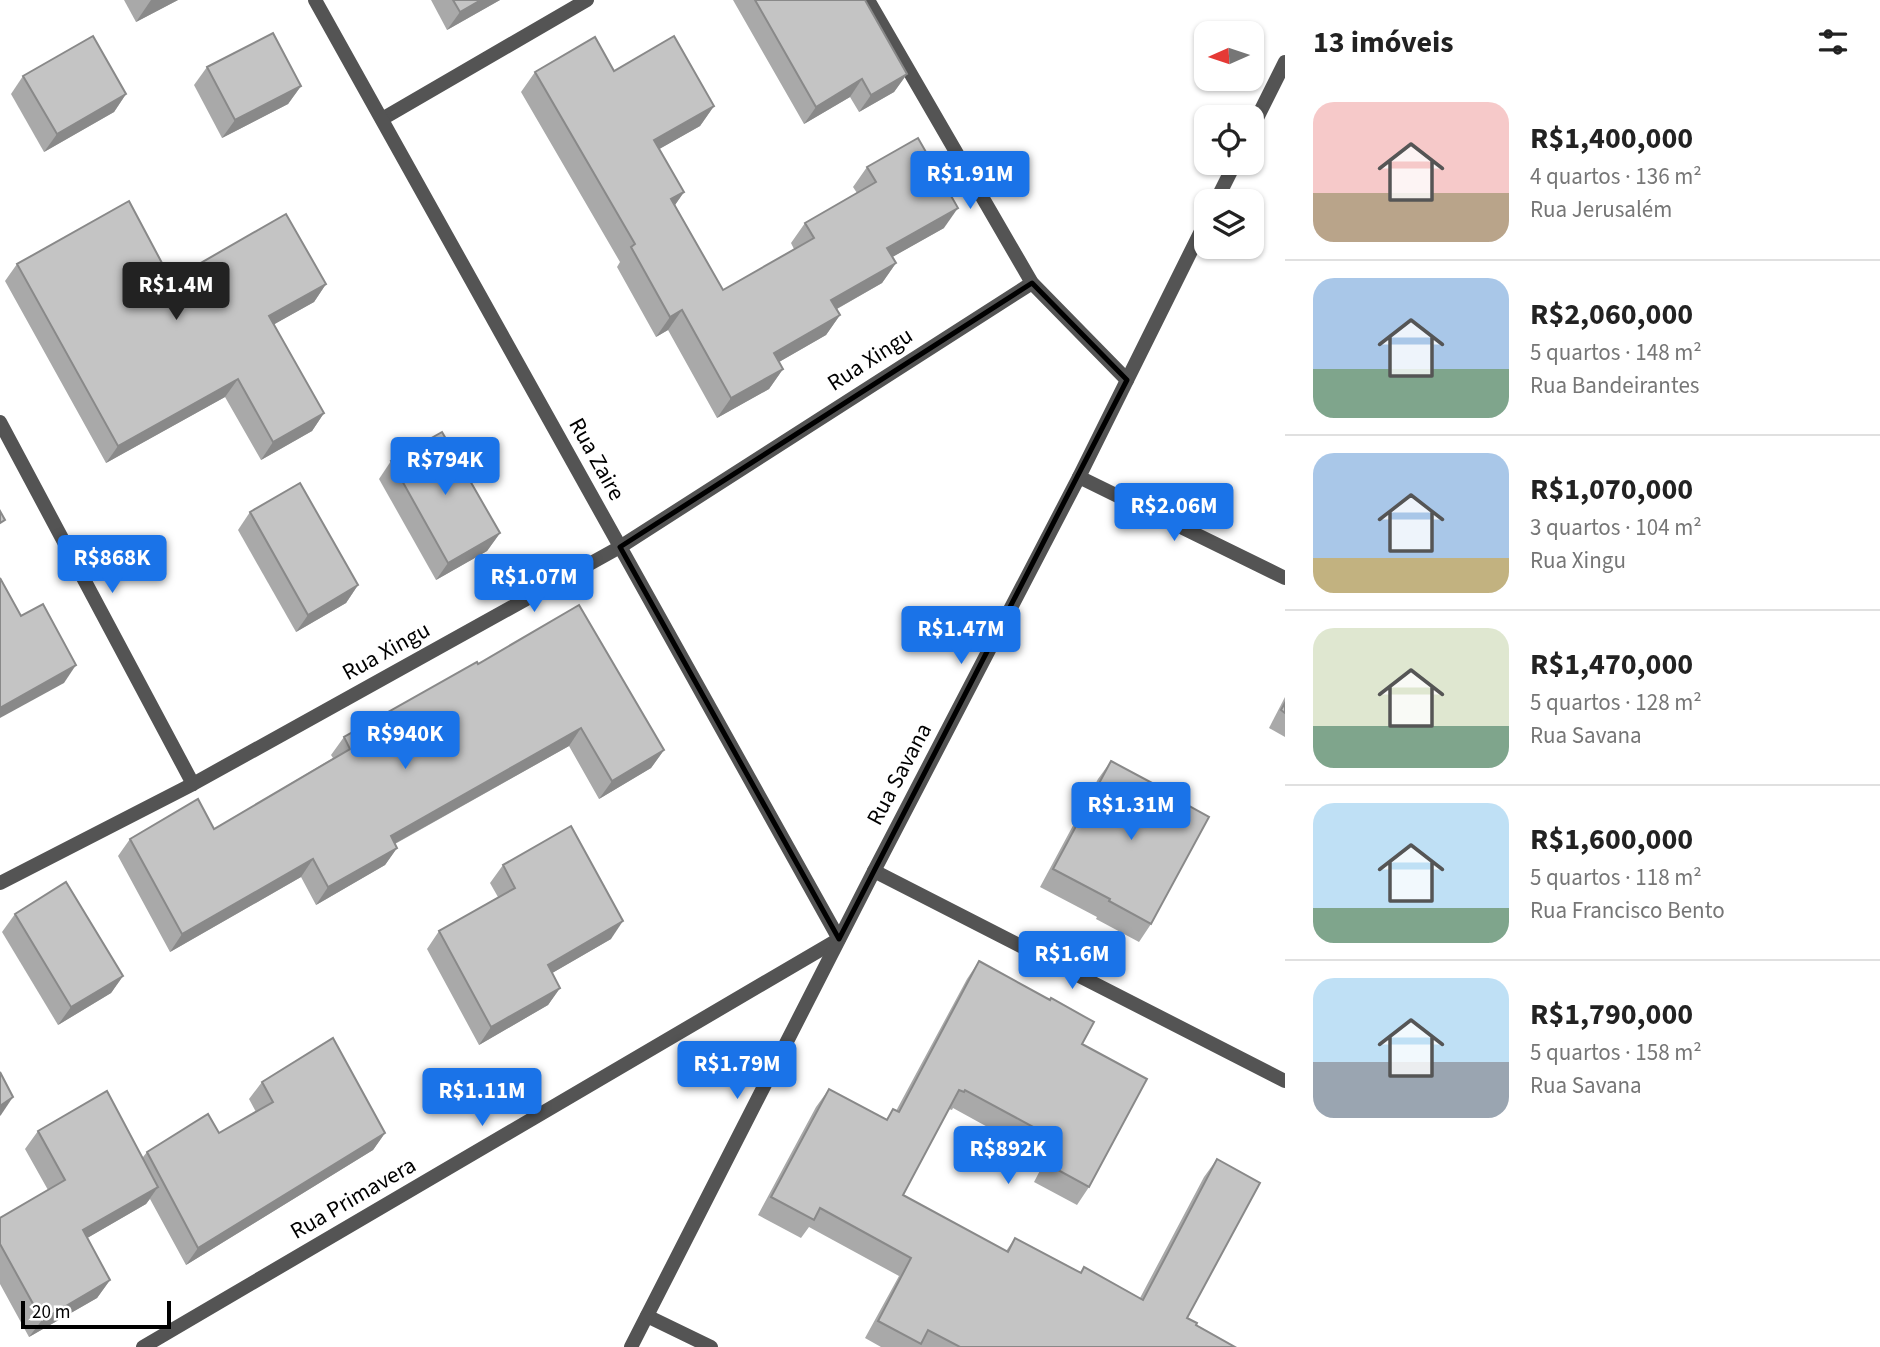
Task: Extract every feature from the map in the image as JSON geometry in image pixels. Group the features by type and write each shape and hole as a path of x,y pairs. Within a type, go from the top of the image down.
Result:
{"street":[{"name":"Rua Zaire","path":"315,0 839,939"},
{"path":"382,119 587,0"},
{"path":"867,0 1032,283 1127,380"},
{"path":"1264,105 1285,62"},
{"name":"Rua Savana","path":"631,1347 874,870 1079,477 1194,245"},
{"name":"Rua Xingu","path":"0,883 193,784 620,547 1032,283"},
{"path":"0,422 193,784"},
{"path":"1079,477 1285,579"},
{"path":"874,870 1285,1081"},
{"name":"Rua Primavera","path":"143,1347 839,939"},
{"path":"647,1316 711,1347"}],"highlighted area":[{"path":"1032,283 1127,380 839,939 620,547"}],"building":[{"path":"453,0 481,0 460,12"},
{"path":"755,0 865,0 907,74 871,95 862,79 816,107"},
{"path":"273,33 301,86 235,120 207,67"},
{"path":"93,36 126,94 57,134 23,76"},
{"path":"674,36 714,106 654,140 684,192 671,199 723,290 814,238 805,223 876,182 867,167 918,138 958,208 887,248 896,263 831,300 840,315 774,353 783,369 731,398 682,310 670,317 631,247 635,244 535,72 595,37 614,71"},
{"path":"129,201 171,280 286,214 326,284 269,316 324,413 273,442 238,379 118,446 17,264"},
{"path":"442,432 500,533 448,563 391,461"},
{"path":"300,483 358,585 308,615 250,512"},
{"path":"0,578 21,616 43,604 76,665 0,708"},
{"path":"579,605 664,750 612,781 581,728 391,836 397,848 328,887 313,859 182,934 130,839 198,799 214,829 350,749 344,737"},
{"path":"1111,761 1209,817 1151,924 1053,869"},
{"path":"571,826 623,921 548,965 560,988 491,1027 439,931 515,888 503,865"},
{"path":"66,882 123,976 71,1007 15,914"},
{"path":"979,961 1094,1022 1082,1044 1147,1079 1089,1187 1047,1164 1059,1141 965,1090 959,1090 903,1195 1008,1252 1015,1238 1081,1273 1084,1267 1143,1300 1217,1159 1260,1183 1187,1318 1235,1347 960,1347 928,1330 921,1344 878,1321 911,1258 820,1208 814,1220 771,1197 829,1089 887,1120 893,1109 899,1112"},
{"path":"333,1038 385,1133 198,1248 147,1152 208,1114 219,1133 273,1102 262,1082"},
{"path":"0,1072 13,1097 0,1106"},
{"path":"107,1091 158,1187 83,1230 110,1280 42,1320 0,1244 0,1218 65,1180 38,1131"}]}
